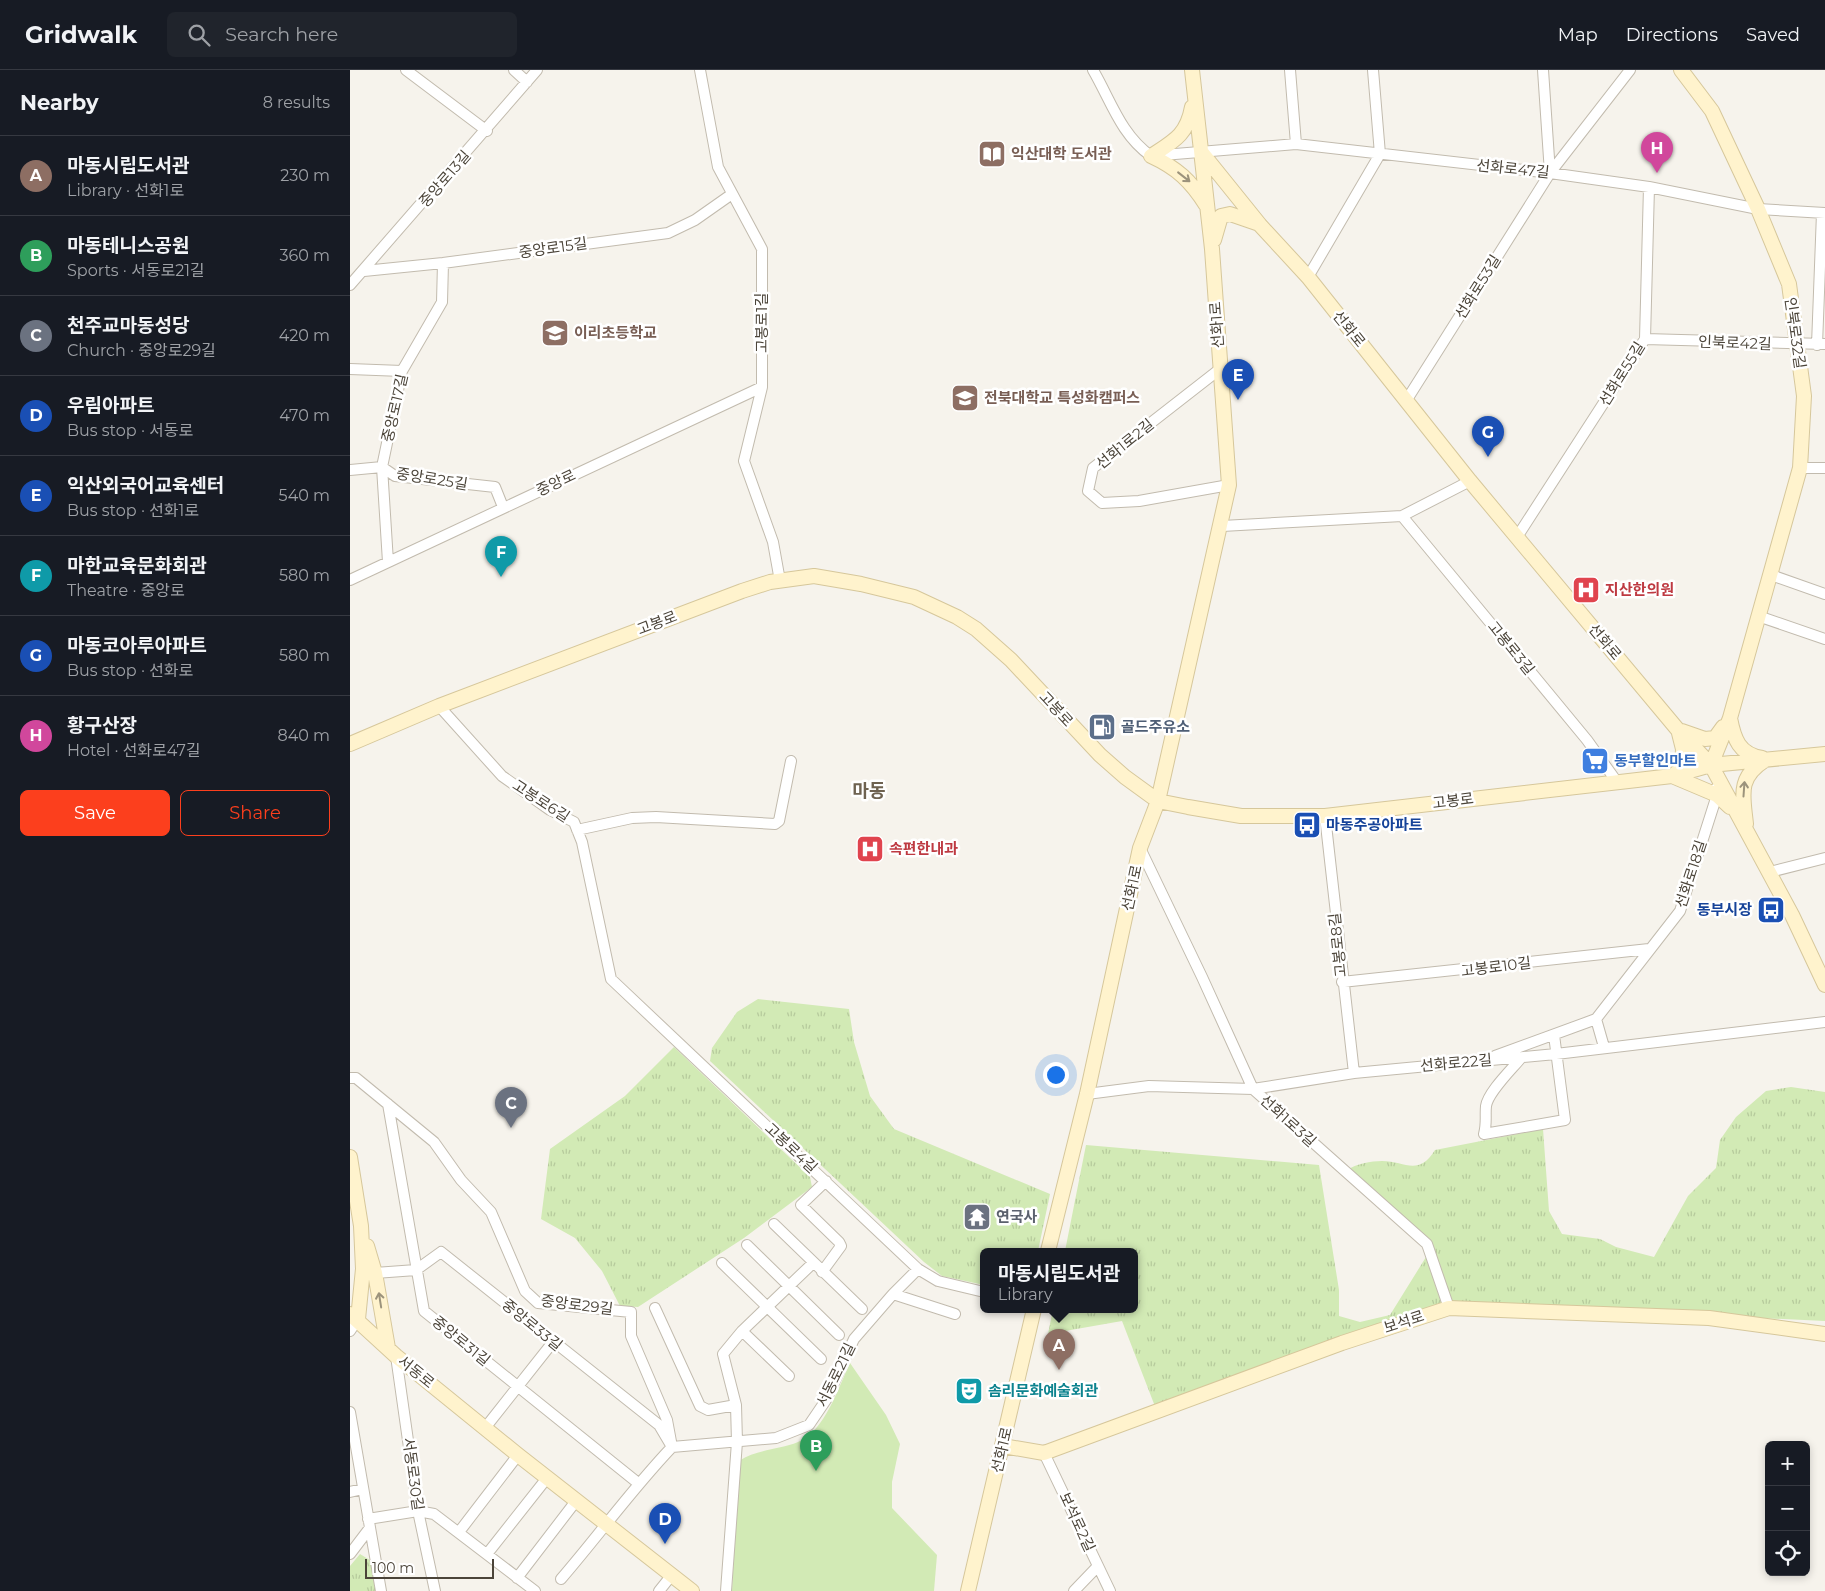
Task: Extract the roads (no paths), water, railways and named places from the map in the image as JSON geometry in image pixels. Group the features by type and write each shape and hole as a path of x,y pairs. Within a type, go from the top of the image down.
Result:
{"street":[{"path":"406,70 487,131"},
{"path":"514,70 527,82"},
{"name":"중앙로13길","path":"350,285 487,131 537,70"},
{"name":"고봉로1길","path":"700,70 718,167 762,249 762,387 744,461 773,542 780,581"},
{"path":"1093,70 1113,110 1131,139 1151,156 1192,182 1208,207"},
{"path":"1151,156 1202,154 1192,70"},
{"path":"1290,70 1296,144"},
{"path":"1308,277 1380,154 1373,70"},
{"path":"1543,70 1550,173"},
{"name":"선화로53길","path":"1406,401 1550,173 1630,70"},
{"name":"인북로32길","path":"1682,70 1712,111 1758,209 1788,284 1804,396 1800,468 1730,718 1711,764"},
{"path":"1151,156 1182,134 1189,122 1194,94"},
{"name":"선화로47길","path":"1202,154 1296,144 1550,173 1649,187 1758,209 1823,213 1821,345"},
{"name":"선화1로","path":"1049,1248 1087,1094 1140,848 1158,801 1222,526 1229,485 1212,249 1202,154"},
{"name":"선화로","path":"1202,154 1260,224 1308,277 1470,481 1678,730 1711,764 1770,872 1825,985"},
{"name":"선화로55길","path":"1517,537 1645,339 1649,187"},
{"name":"중앙로15길","path":"364,271 443,263 668,233 695,220 732,194"},
{"path":"1212,249 1221,216 1230,214 1260,224"},
{"name":"중앙로17길","path":"388,562 382,467 402,371 442,302 443,263"},
{"name":"인북로42길","path":"1645,339 1821,345"},
{"path":"350,369 402,371"},
{"name":"선화1로2길","path":"1220,369 1093,468 1088,491 1102,504 1139,501 1229,485"},
{"name":"중앙로","path":"350,580 762,387"},
{"name":"중앙로25길","path":"350,470 382,467 395,476 495,487 503,507"},
{"path":"1800,468 1825,468"},
{"path":"1222,526 1402,516 1470,481"},
{"name":"고봉로3길","path":"1402,516 1587,740 1617,782"},
{"path":"1771,574 1825,594"},
{"name":"고봉로","path":"350,744 439,706 742,591 780,581 814,576 861,584 914,597 957,617 976,629 1011,660 1100,755 1158,801 1241,816 1325,816 1672,776 1711,764 1825,754"},
{"path":"1758,616 1825,639"},
{"name":"고봉로6길","path":"439,706 502,776 550,810 574,822 612,979"},
{"path":"1672,776 1682,769 1684,761 1678,730 1705,739 1715,738 1730,718"},
{"path":"1730,718 1734,738 1750,756 1768,758"},
{"path":"1746,830 1744,780 1752,769 1768,758"},
{"path":"577,830 632,818 648,817 775,824 779,821 791,761"},
{"name":"선화로18길","path":"1596,1019 1680,911 1716,795 1711,764"},
{"path":"1672,776 1716,795 1728,803 1746,830"},
{"name":"고봉로8길","path":"1325,816 1342,982 1354,1073"},
{"name":"선화1로3길","path":"1140,848 1253,1089 1427,1244 1448,1308"},
{"path":"1770,872 1825,858"},
{"name":"고봉로10길","path":"1342,982 1649,949"},
{"name":"고봉로4길","path":"612,979 918,1269 938,1281 980,1291"},
{"path":"1487,1060 1596,1019 1604,1047"},
{"name":"선화로22길","path":"1087,1094 1149,1086 1253,1089 1354,1073 1522,1058 1825,1022"},
{"path":"1522,1058 1492,1094 1486,1105 1487,1122 1484,1134 1565,1120 1554,1035"},
{"name":"중앙로29길","path":"350,1078 356,1078 434,1142 461,1180 491,1212 525,1291 538,1303 631,1312 631,1336 668,1420 672,1448"},
{"name":"중앙로31길","path":"388,1104 424,1312 638,1483"},
{"path":"350,1157 353,1198 375,1273 392,1352"},
{"path":"822,1272 841,1246 801,1205 826,1181"},
{"path":"774,1224 862,1309"},
{"path":"352,1321 363,1269 361,1226"},
{"path":"747,1245 839,1335"},
{"name":"중앙로33길","path":"416,1270 441,1252 658,1425 672,1448"},
{"path":"722,1263 766,1308 821,1359"},
{"path":"726,1591 737,1442 736,1406 723,1357 742,1331 813,1263"},
{"name":"서동로21길","path":"672,1448 776,1438 809,1425 826,1400 854,1339 893,1294 918,1269"},
{"path":"375,1273 416,1270"},
{"path":"893,1294 955,1314"},
{"path":"655,1308 700,1406 708,1410 736,1406"},
{"name":"보석로","path":"1003,1446 1044,1453 1342,1343 1448,1308 1709,1318 1825,1334"},
{"name":"선화1로","path":"968,1591 1033,1313"},
{"name":"서동로","path":"352,1321 607,1526 692,1591"},
{"path":"742,1331 789,1376"},
{"path":"485,1428 553,1342"},
{"name":"서동로30길","path":"392,1352 418,1511 435,1591"},
{"path":"350,1412 352,1434 364,1489 381,1591"},
{"path":"561,1579 607,1526 638,1483 672,1448"},
{"name":"보석로2길","path":"1044,1453 1110,1591"},
{"path":"459,1532 518,1455"},
{"path":"487,1554 547,1478"},
{"path":"350,1492 364,1489"},
{"path":"517,1578 576,1501"},
{"path":"350,1554 369,1524 418,1511 434,1514 535,1591"},
{"path":"1074,1591 1098,1566"},
{"path":"659,1591 671,1576"}],"place":[{"name":"익산대학 도서관","path":"992,154"},
{"name":"황구산장","path":"1657,173"},
{"name":"이리초등학교","path":"555,333"},
{"name":"전북대학교 특성화캠퍼스","path":"965,398"},
{"name":"익산외국어교육센터","path":"1238,400"},
{"name":"마동코아루아파트","path":"1488,457"},
{"name":"마한교육문화회관","path":"501,577"},
{"name":"지산한의원","path":"1586,590"},
{"name":"골드주유소","path":"1102,727"},
{"name":"동부할인마트","path":"1595,761"},
{"name":"마동주공아파트","path":"1307,825"},
{"name":"속편한내과","path":"870,849"},
{"name":"동부시장","path":"1771,910"},
{"name":"천주교마동성당","path":"511,1128"},
{"name":"연국사","path":"977,1217"},
{"name":"마동시립도서관","path":"1059,1370"},
{"name":"솜리문화예술회관","path":"969,1391"},
{"name":"마동테니스공원","path":"816,1471"},
{"name":"우림아파트","path":"665,1544"}],"district":[{"name":"마동","path":"869,791"}]}
